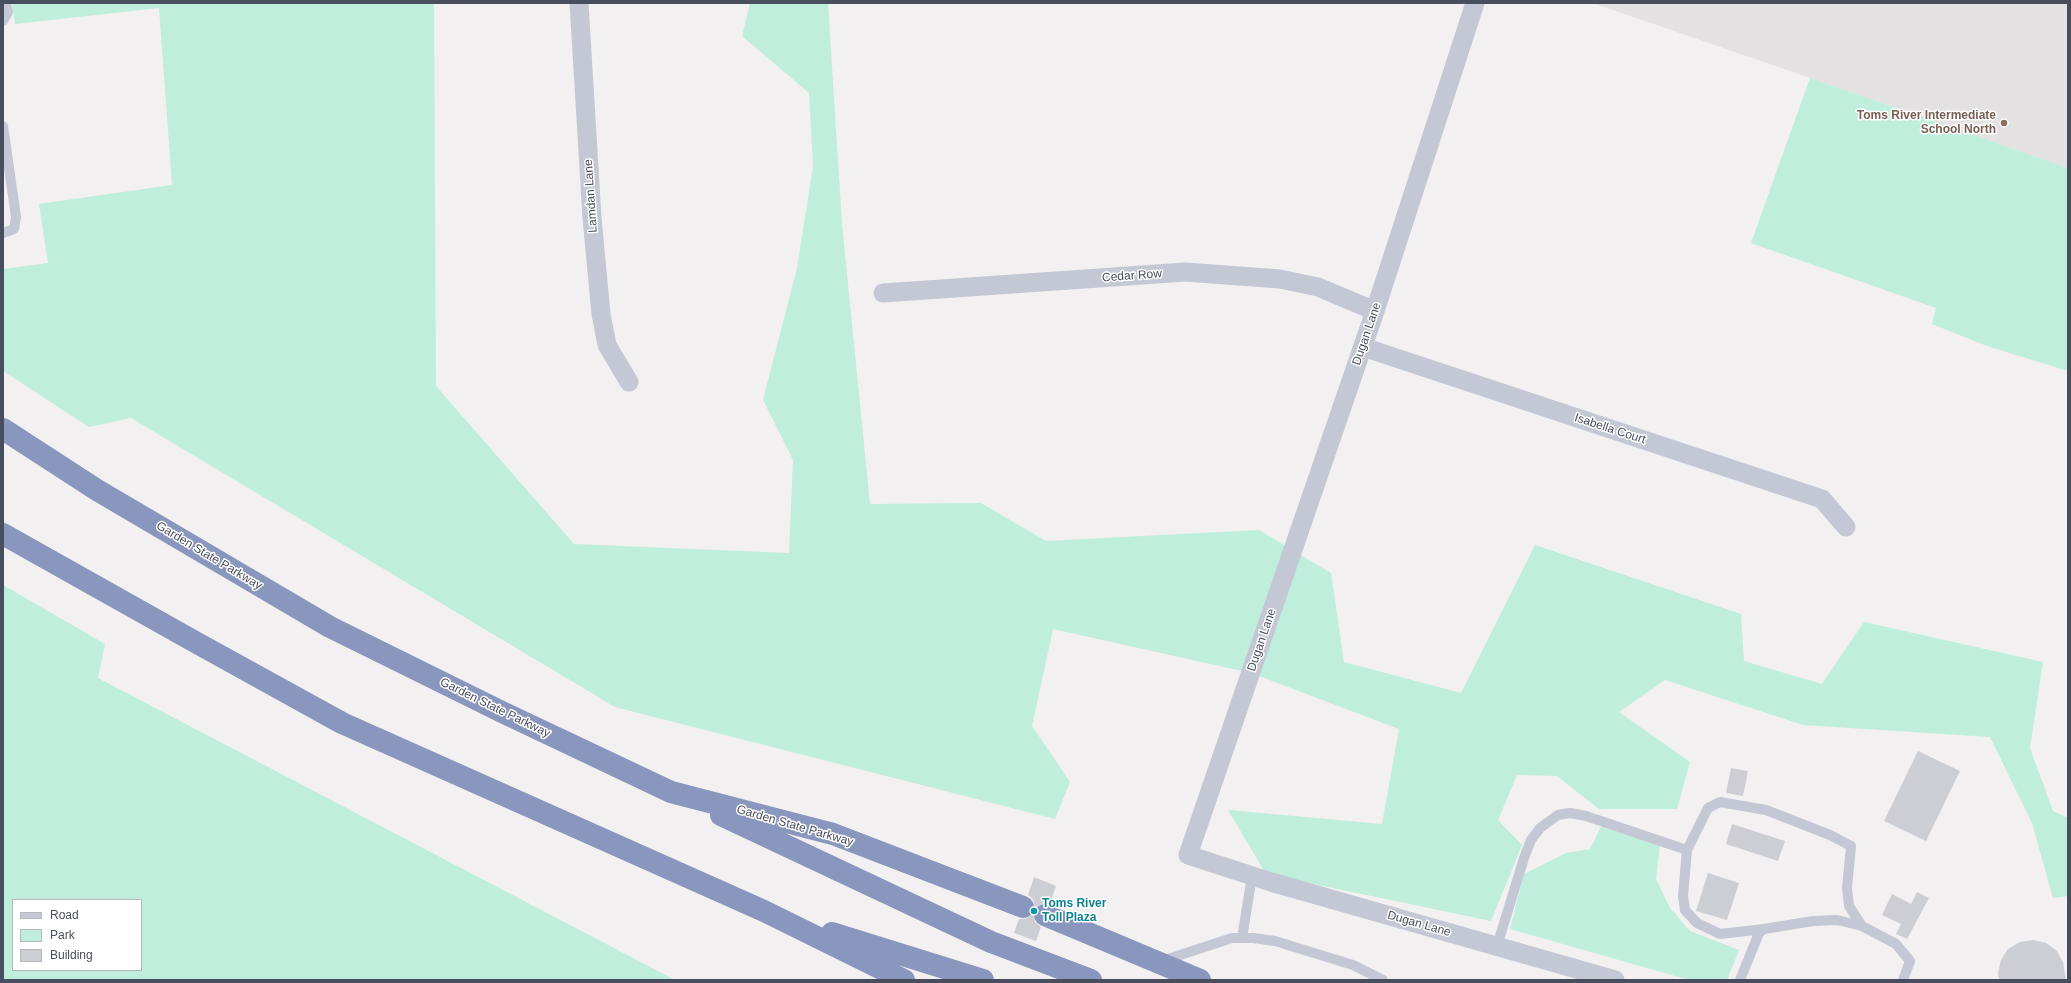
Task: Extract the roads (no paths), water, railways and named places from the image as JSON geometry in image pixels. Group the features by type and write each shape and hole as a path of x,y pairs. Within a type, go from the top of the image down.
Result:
{"highway":[{"name":"Garden State Parkway","path":"3,429 97,490 330,627 502,712 671,792 833,834 1024,907"},
{"path":"3,534 197,644 342,723 764,911 904,980"},
{"path":"671,792 991,942 1091,980"},
{"path":"764,911 983,980"},
{"path":"1045,915 1200,980"}],"street":[{"name":"Lamdan Lane","path":"579,3 592,218 601,314 607,345 629,382"},
{"name":"Dugan Lane","path":"1475,3 1363,347 1188,855 1252,876 1615,980"},
{"name":"Cedar Row","path":"883,293 1185,272 1280,279 1318,287 1375,311"},
{"name":"Isabella Court","path":"1363,347 1822,499 1846,528"}],"lane":[{"path":"3,21 8,12 6,3"},
{"path":"3,126 16,217 14,229 3,233"},
{"path":"1862,926 1849,906 1847,888 1851,846 1830,835 1766,810 1720,802 1708,808 1687,850 1683,896 1685,910 1697,923 1720,934 1813,921 1837,920 1862,926 1896,944 1910,961 1903,980"},
{"path":"1497,946 1524,858 1532,840 1540,828 1558,815 1570,813 1586,816 1687,850"},
{"path":"1242,938 1252,876"},
{"path":"1740,980 1759,933 1764,929"},
{"path":"1157,962 1232,938 1253,938 1282,944 1353,965 1383,980"}],"place":[{"name":"Toms River Intermediate School North","path":"2004,123"},
{"name":"Toms River Toll Plaza","path":"1034,911"}]}
